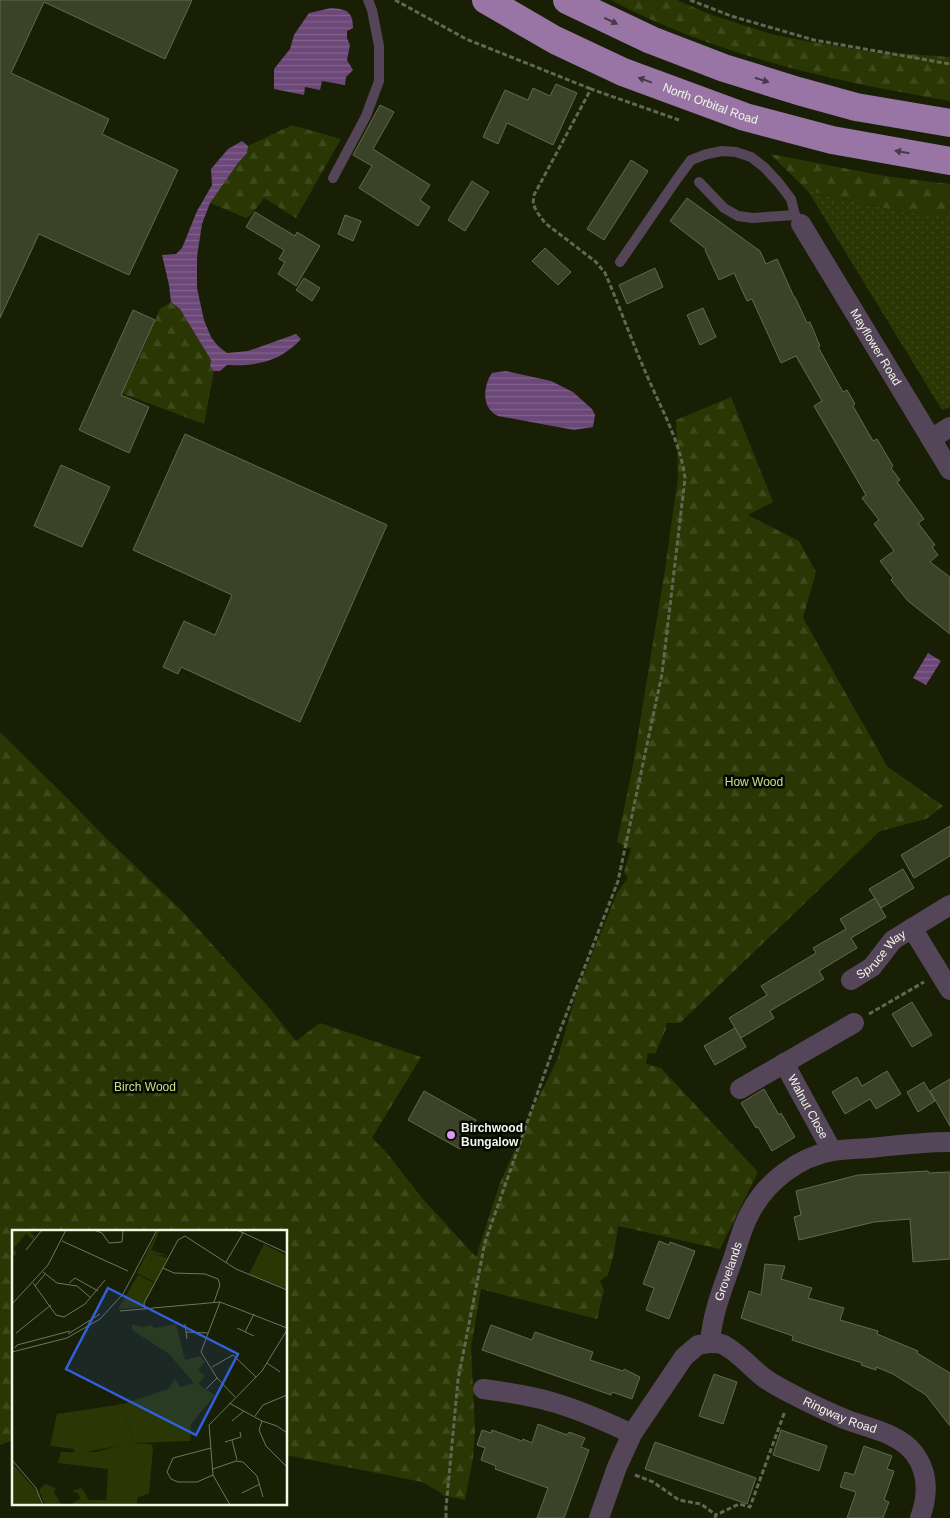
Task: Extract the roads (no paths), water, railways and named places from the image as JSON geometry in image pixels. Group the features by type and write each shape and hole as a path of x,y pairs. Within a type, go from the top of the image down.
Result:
{"highway":[{"name":"North Orbital Road","path":"486,0 555,40 623,72 745,117 832,140 950,161"},
{"path":"567,0 652,40 724,68 856,107 950,123"}],"street":[{"name":"Mayflower Road","path":"798,219 950,470"},
{"path":"931,439 950,426"},
{"name":"Spruce Way","path":"851,980 872,967 893,940 950,905"},
{"name":"Spruce Way","path":"912,928 950,990"},
{"name":"Walnut Close","path":"740,1089 854,1023"},
{"name":"Walnut Close","path":"784,1064 832,1151"},
{"name":"Grovelands","path":"710,1343 711,1322 749,1214 761,1196 778,1178 808,1158 832,1151 950,1142"},
{"path":"599,1518 617,1467 632,1434 684,1356 698,1345 710,1343"},
{"name":"Ringway Road","path":"710,1343 723,1344 763,1377 791,1394 841,1418 890,1435 902,1442 913,1452 919,1461 927,1487 920,1518"},
{"path":"483,1389 552,1402 607,1422 632,1434"}],"lane":[{"path":"333,178 366,116 379,81 379,46 372,10 368,0"},
{"path":"620,262 691,160 707,154 736,152 751,157 764,166 791,199 798,219 738,216 724,208 699,182"}],"place":[{"name":"Birchwood Bungalow","path":"451,1135"}],"park label":[{"name":"How Wood","path":"754,782"},
{"name":"Birch Wood","path":"145,1087"}]}
